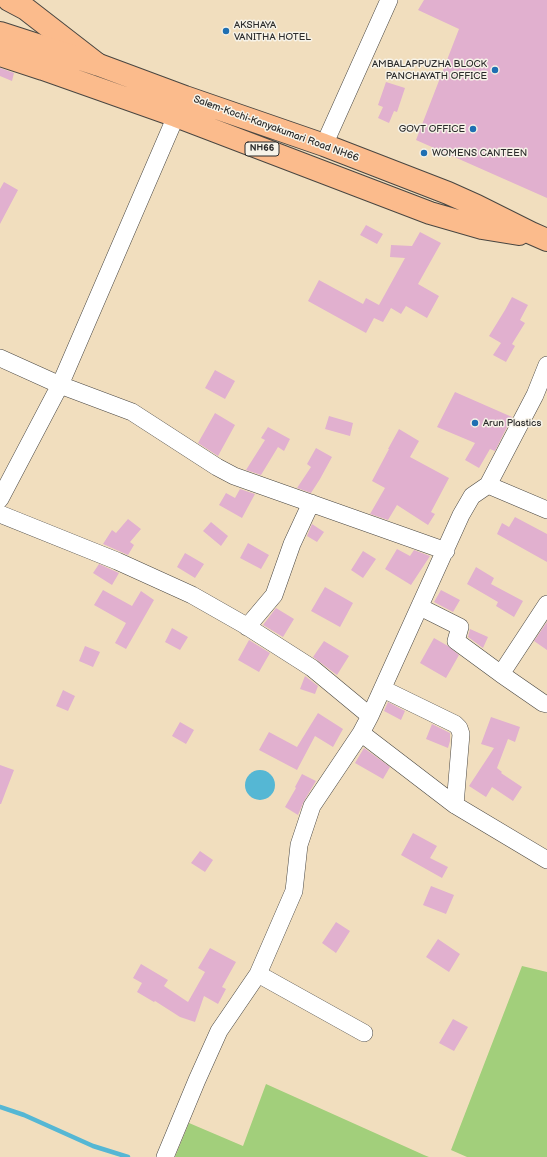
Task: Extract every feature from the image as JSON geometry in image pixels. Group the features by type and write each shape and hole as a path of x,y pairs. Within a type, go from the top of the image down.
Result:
{"main road":[{"path":"9,0 26,9 99,64"},
{"name":"Salem-Kochi-Kanyakumari Road NH66","path":"0,33 99,64 324,145 462,199 546,239"},
{"name":"NH66","path":"0,55 42,68 176,116 430,213 482,228 546,239"}],"street":[{"path":"324,145 389,0"},
{"path":"0,499 60,385 176,116"},
{"path":"0,358 60,385 132,412 212,464 234,476 446,551"},
{"path":"165,1157 197,1080 220,1031 258,974 294,891 299,845 312,806 361,733 383,689 461,515 472,496 488,485 535,395 547,365"},
{"path":"488,485 547,510"},
{"path":"247,627 274,595 292,544 311,503"},
{"path":"0,514 117,561 192,595 247,627 312,668 370,716"},
{"path":"501,674 547,604"},
{"path":"420,607 460,627 456,641 501,674 547,704"},
{"path":"383,689 455,724 459,728 461,734 455,804"},
{"path":"361,733 455,804 547,860"},
{"path":"258,974 364,1033"}],"green space":[{"path":"522,966 547,972 547,1157 467,1157 451,1150"},
{"path":"266,1084 429,1157 175,1157 189,1123 243,1146"}],"water":[{"path":"260,770 266,771 274,779 274,791 266,799 260,800 254,799 246,791 245,785 246,779 254,771"}],"building":[{"name":"AMBALAPPUZHA BLOCK PANCHAYATH OFFICE","path":"424,0 547,0 547,198 416,140 459,29 418,10"},
{"path":"0,68 14,73 12,81 0,76"},
{"path":"386,82 405,88 397,112 394,111 389,123 378,118 383,107 378,105"},
{"path":"4,182 18,190 0,224 0,189"},
{"path":"366,225 383,234 377,244 360,235"},
{"path":"420,232 441,243 418,284 439,296 427,318 406,306 401,314 391,308 383,322 374,318 366,333 308,301 319,280 363,304 366,298 379,305 405,258 390,257 391,245 412,246"},
{"path":"512,297 528,305 520,320 525,323 512,344 515,346 506,362 493,355 501,343 489,336"},
{"path":"215,370 235,381 225,399 205,388"},
{"name":"Arun Plastics","path":"455,392 512,417 495,451 490,449 479,468 465,460 475,443 437,427"},
{"path":"215,413 235,425 218,456 198,443"},
{"path":"329,416 353,423 350,436 325,429"},
{"path":"268,427 290,439 284,451 278,447 261,475 246,470 265,440 261,438"},
{"path":"399,429 419,441 410,457 449,478 431,512 435,514 428,525 397,505 388,520 370,514 385,488 372,481"},
{"path":"316,448 332,457 311,493 297,488 311,467 307,464"},
{"path":"240,489 255,494 242,518 219,505 226,493 235,498"},
{"path":"515,517 547,534 547,562 497,534 502,523 509,527"},
{"path":"128,519 141,529 130,542 134,545 128,555 103,544 112,530 116,533"},
{"path":"211,522 228,536 221,546 203,531"},
{"path":"312,524 324,532 317,542 307,536"},
{"path":"248,543 269,555 261,569 240,558"},
{"path":"397,549 410,556 414,550 430,556 411,585 385,569"},
{"path":"363,551 376,559 363,578 351,570"},
{"path":"185,553 204,564 195,578 177,567"},
{"path":"99,564 119,573 112,585 93,573"},
{"path":"476,567 494,578 491,584 523,601 514,617 496,606 498,602 467,584"},
{"path":"325,587 353,603 340,627 311,611"},
{"path":"103,590 132,606 141,591 154,600 126,649 115,643 126,623 94,605"},
{"path":"441,590 460,600 453,612 434,602"},
{"path":"276,608 294,619 283,637 263,625"},
{"path":"547,622 547,650 534,641"},
{"path":"172,628 188,637 180,650 165,642"},
{"path":"470,629 488,637 483,648 468,637"},
{"path":"434,638 448,646 459,655 446,678 420,663"},
{"path":"249,640 270,653 259,672 238,660"},
{"path":"324,641 349,656 337,675 313,657"},
{"path":"85,646 100,652 93,667 79,661"},
{"path":"305,676 318,686 315,694 300,689"},
{"path":"63,690 75,696 68,711 56,706"},
{"path":"388,702 405,711 401,720 384,711"},
{"path":"318,713 343,729 333,747 315,736 297,770 259,750 269,732 297,747"},
{"path":"491,717 520,727 515,742 508,739 497,768 502,772 501,773 522,787 513,801 492,787 486,797 469,786 494,748 481,744"},
{"path":"180,722 194,730 186,744 172,736"},
{"path":"432,724 450,733 448,748 426,739"},
{"path":"364,748 390,767 383,779 355,763"},
{"path":"0,765 14,770 1,804 0,804"},
{"path":"302,774 316,781 304,801 298,815 285,807"},
{"path":"413,833 437,846 430,858 448,867 442,878 401,855"},
{"path":"200,851 213,860 205,872 191,863"},
{"path":"431,886 454,895 446,914 423,905"},
{"path":"336,922 350,931 336,953 322,943"},
{"path":"438,939 460,954 449,972 426,957"},
{"path":"210,948 236,962 222,987 226,989 218,1004 204,996 195,1022 180,1017 155,1001 154,1002 137,992 142,983 133,978 141,964 168,980 164,986 188,1002 205,972 198,968"},
{"path":"453,1019 468,1027 454,1051 439,1043"}],"waterway":[{"path":"0,1107 24,1115 93,1146 128,1157"}],"place":[{"name":"AKSHAYA VANITHA HOTEL","path":"226,31"},
{"name":"AMBALAPPUZHA BLOCK PANCHAYATH OFFICE","path":"495,70"},
{"name":"GOVT OFFICE","path":"473,129"},
{"name":"WOMENS CANTEEN","path":"424,153"},
{"name":"Arun Plastics","path":"475,423"}]}
